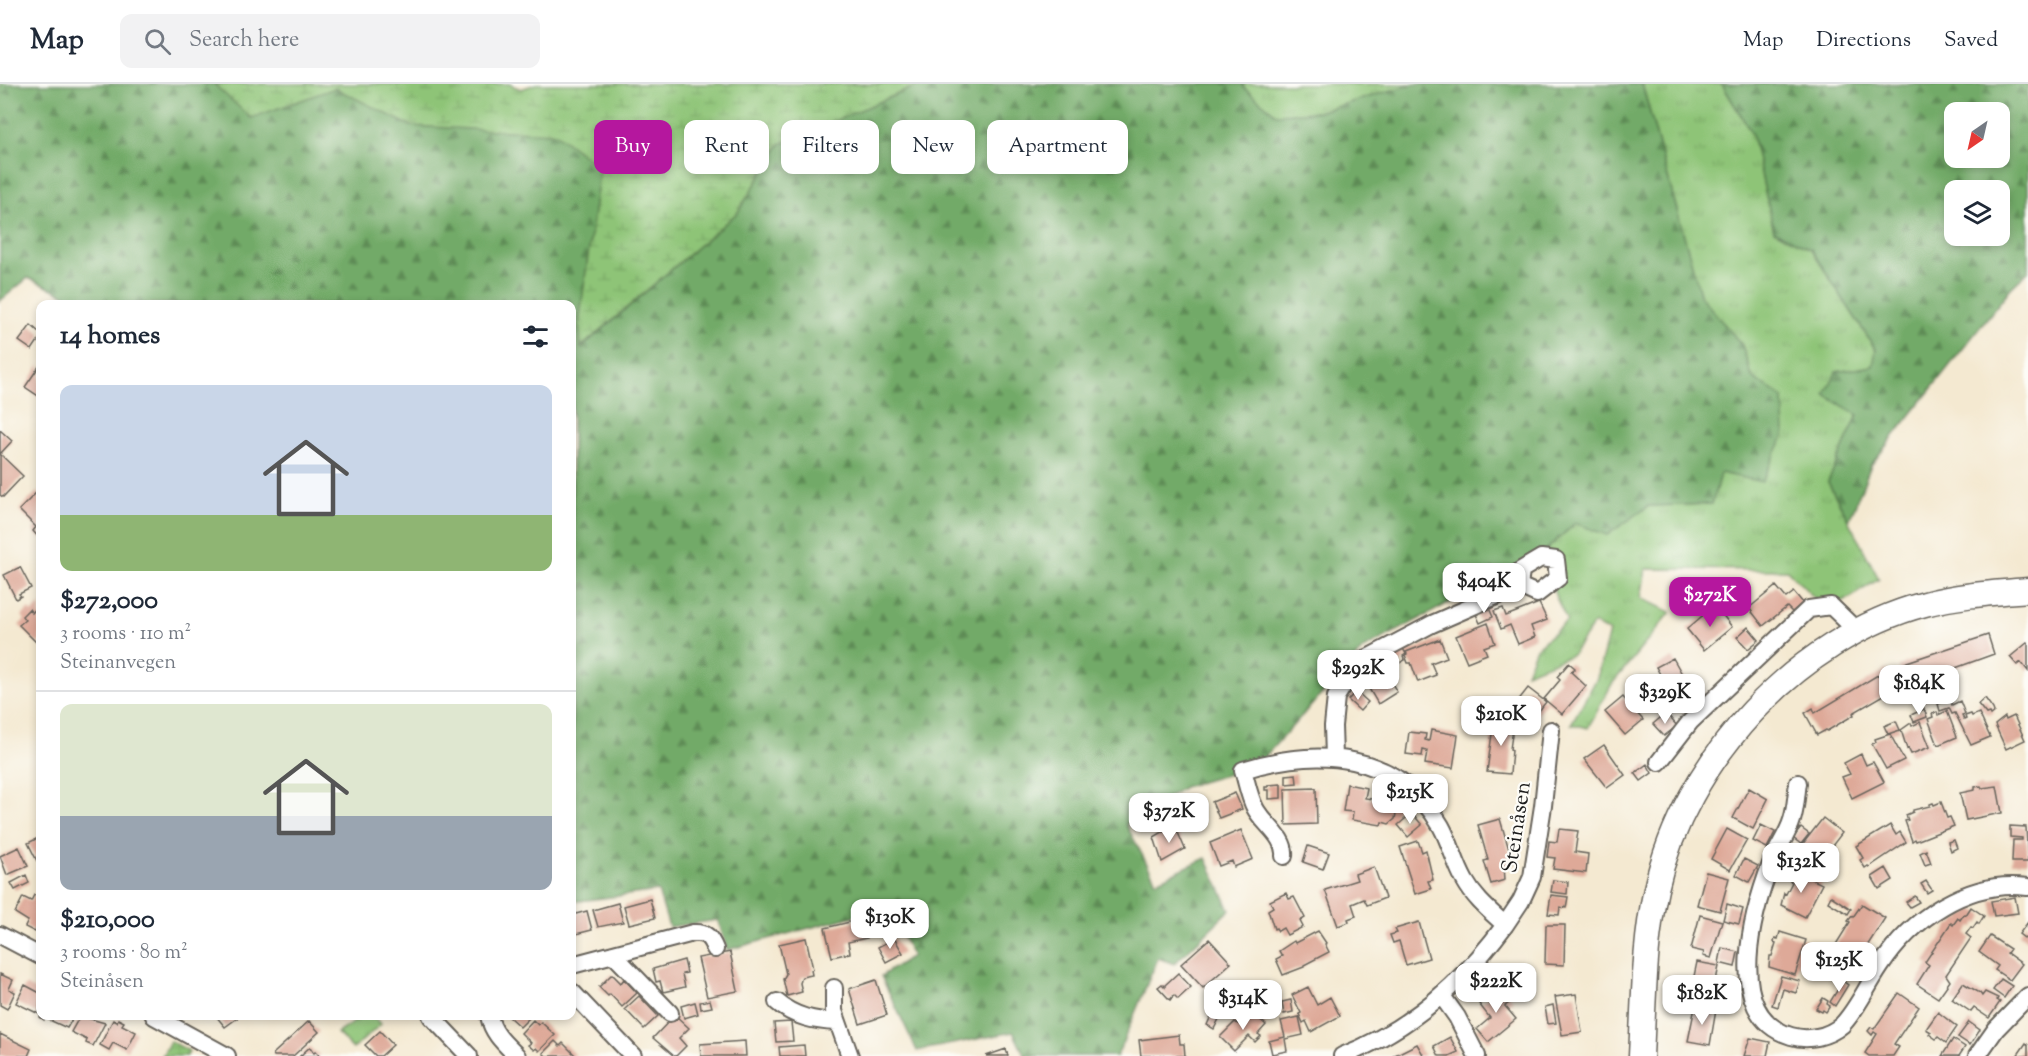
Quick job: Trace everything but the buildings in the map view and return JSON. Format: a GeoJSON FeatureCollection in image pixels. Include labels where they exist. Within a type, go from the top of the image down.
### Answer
{"type":"FeatureCollection","features":[{"type":"Feature","properties":{"kind":"main road"},"geometry":{"type":"LineString","coordinates":[[1641,1056],[1647,945],[1651,912],[1663,864],[1688,803],[1715,758],[1746,717],[1805,665],[1832,646],[1882,620],[1923,605],[1970,595],[2028,590]]}},
{"type":"Feature","properties":{"kind":"street"},"geometry":{"type":"LineString","coordinates":[[1334,757],[1333,726],[1336,696],[1358,663],[1432,624],[1519,586]]}},
{"type":"Feature","properties":{"kind":"street"},"geometry":{"type":"LineString","coordinates":[[1659,762],[1690,722],[1809,609],[1831,606],[1858,632]]}},
{"type":"Feature","properties":{"kind":"street","name":"Steinåsen"},"geometry":{"type":"LineString","coordinates":[[1342,1056],[1396,1029],[1442,996],[1466,974],[1521,901],[1532,877],[1542,816],[1551,730]]}},
{"type":"Feature","properties":{"kind":"street","name":"Steinåsen"},"geometry":{"type":"LineString","coordinates":[[1284,856],[1281,842],[1256,809],[1243,770],[1294,758],[1334,757],[1363,763],[1380,769],[1408,786],[1419,798],[1441,825],[1472,893],[1504,925]]}},
{"type":"Feature","properties":{"kind":"street"},"geometry":{"type":"LineString","coordinates":[[1798,783],[1792,819],[1773,858],[1756,909],[1748,963],[1749,983],[1755,1007],[1761,1017],[1784,1034],[1796,1037],[1822,1036],[1834,1032],[1849,1017],[1895,946],[1910,930],[1941,906],[1973,892],[2028,887]]}},
{"type":"Feature","properties":{"kind":"street"},"geometry":{"type":"LineString","coordinates":[[576,964],[693,933],[706,934],[711,938],[715,949]]}},
{"type":"Feature","properties":{"kind":"street"},"geometry":{"type":"LineString","coordinates":[[0,935],[36,954]]}},
{"type":"Feature","properties":{"kind":"street"},"geometry":{"type":"LineString","coordinates":[[613,954],[670,1013]]}},
{"type":"Feature","properties":{"kind":"street"},"geometry":{"type":"LineString","coordinates":[[834,988],[837,1022],[850,1056]]}},
{"type":"Feature","properties":{"kind":"street"},"geometry":{"type":"LineString","coordinates":[[576,996],[633,1056]]}},
{"type":"Feature","properties":{"kind":"street"},"geometry":{"type":"LineString","coordinates":[[1442,996],[1457,1017],[1477,1056]]}},
{"type":"Feature","properties":{"kind":"street"},"geometry":{"type":"LineString","coordinates":[[1977,1056],[1996,1029],[2028,996]]}},
{"type":"Feature","properties":{"kind":"street"},"geometry":{"type":"LineString","coordinates":[[777,1002],[800,1016],[837,1022]]}},
{"type":"Feature","properties":{"kind":"street"},"geometry":{"type":"LineString","coordinates":[[161,1020],[226,1056]]}},
{"type":"Feature","properties":{"kind":"street"},"geometry":{"type":"LineString","coordinates":[[435,1020],[469,1056]]}},
{"type":"Feature","properties":{"kind":"street"},"geometry":{"type":"LineString","coordinates":[[490,1020],[499,1039],[517,1056]]}},
{"type":"Feature","properties":{"kind":"green space"},"geometry":{"type":"Polygon","coordinates":[[[0,84],[217,84],[251,118],[335,88],[411,126],[555,133],[594,162],[594,174],[599,174],[579,324],[582,347],[738,212],[761,174],[769,174],[769,162],[780,144],[781,174],[879,174],[879,120],[836,120],[921,84],[1243,84],[1244,88],[1276,114],[1318,112],[1413,84],[1642,84],[1701,297],[1742,345],[1752,377],[1783,398],[1785,433],[1762,482],[1720,473],[1712,504],[1649,506],[1607,535],[1575,523],[1544,552],[1363,649],[1256,766],[1184,787],[1126,824],[1156,881],[1206,858],[1230,910],[1174,964],[1158,958],[1117,1056],[1025,1056],[1013,1032],[917,1051],[881,976],[912,956],[888,907],[727,950],[718,920],[669,927],[658,891],[576,901],[576,300],[76,300],[28,278],[0,301],[0,84]]]}},
{"type":"Feature","properties":{"kind":"green space"},"geometry":{"type":"Polygon","coordinates":[[[217,84],[509,84],[521,89],[536,84],[921,84],[836,120],[781,120],[781,144],[769,162],[769,120],[684,120],[684,174],[761,174],[738,212],[581,347],[579,324],[599,174],[672,174],[672,120],[594,120],[594,162],[555,133],[411,126],[335,88],[251,118],[216,86],[217,84]]]}},
{"type":"Feature","properties":{"kind":"green space"},"geometry":{"type":"Polygon","coordinates":[[[1243,84],[1413,84],[1318,112],[1276,114],[1243,88],[1243,84]]]}},
{"type":"Feature","properties":{"kind":"green space"},"geometry":{"type":"Polygon","coordinates":[[[1642,84],[1722,84],[1752,134],[1774,231],[1811,249],[1876,350],[1874,366],[1836,372],[1858,415],[1828,482],[1879,579],[1828,612],[1787,570],[1646,569],[1641,598],[1671,612],[1612,684],[1588,728],[1571,724],[1597,678],[1609,632],[1594,624],[1572,655],[1526,673],[1536,648],[1567,621],[1555,595],[1544,552],[1576,523],[1607,535],[1649,506],[1712,504],[1720,473],[1783,398],[1752,377],[1742,345],[1701,297],[1642,84]]]}},
{"type":"Feature","properties":{"kind":"green space"},"geometry":{"type":"Polygon","coordinates":[[[1722,84],[2028,84],[2028,272],[2011,288],[1871,465],[1849,521],[1828,482],[1858,415],[1825,395],[1836,372],[1873,366],[1876,350],[1811,249],[1774,231],[1752,134],[1722,84]]]}},
{"type":"Feature","properties":{"kind":"green space"},"geometry":{"type":"Polygon","coordinates":[[[357,1020],[376,1020],[381,1024],[353,1049],[337,1033],[357,1020]]]}},
{"type":"Feature","properties":{"kind":"green space"},"geometry":{"type":"Polygon","coordinates":[[[170,1041],[189,1051],[187,1056],[162,1056],[170,1041]]]}}]}
